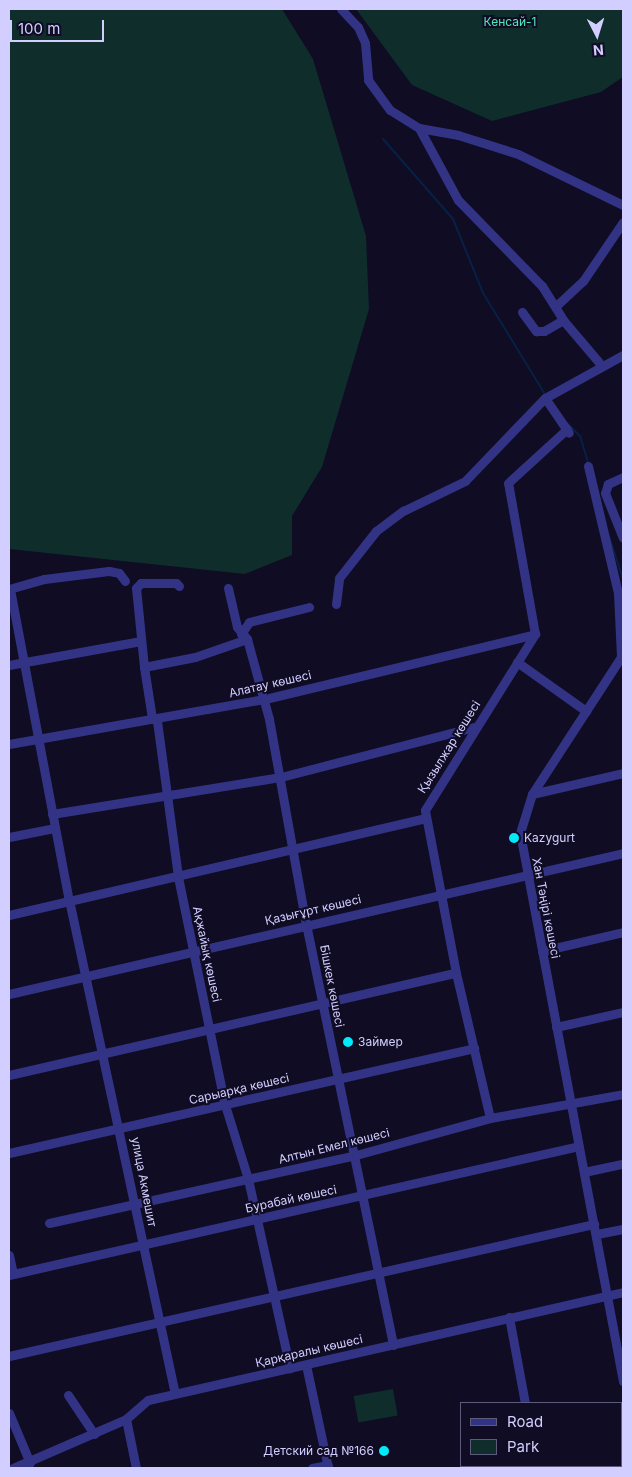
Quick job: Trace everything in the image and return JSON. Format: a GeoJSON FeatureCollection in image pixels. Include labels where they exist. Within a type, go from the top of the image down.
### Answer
{"type":"FeatureCollection","features":[{"type":"Feature","properties":{"kind":"street"},"geometry":{"type":"LineString","coordinates":[[341,9],[358,27],[365,43],[368,80],[376,94],[390,110],[419,128],[458,135],[518,154],[623,206]]}},
{"type":"Feature","properties":{"kind":"street"},"geometry":{"type":"LineString","coordinates":[[419,128],[458,200],[542,286],[563,320],[602,366]]}},
{"type":"Feature","properties":{"kind":"street"},"geometry":{"type":"LineString","coordinates":[[556,306],[583,281],[623,222]]}},
{"type":"Feature","properties":{"kind":"street"},"geometry":{"type":"LineString","coordinates":[[522,312],[536,331],[544,331],[563,320]]}},
{"type":"Feature","properties":{"kind":"street"},"geometry":{"type":"LineString","coordinates":[[336,604],[339,578],[376,531],[403,511],[465,481],[546,398],[623,355]]}},
{"type":"Feature","properties":{"kind":"street"},"geometry":{"type":"LineString","coordinates":[[535,634],[508,487],[510,479],[568,431],[546,398]]}},
{"type":"Feature","properties":{"kind":"street","name":"Хан Тәңірі көшесі"},"geometry":{"type":"LineString","coordinates":[[588,466],[620,592],[621,658],[532,794],[520,826],[527,876],[597,1234],[623,1381]]}},
{"type":"Feature","properties":{"kind":"street"},"geometry":{"type":"LineString","coordinates":[[623,477],[608,484],[605,493],[623,538]]}},
{"type":"Feature","properties":{"kind":"street"},"geometry":{"type":"LineString","coordinates":[[9,589],[44,579],[110,571],[119,573],[125,581]]}},
{"type":"Feature","properties":{"kind":"street","name":"Ақжайық көшесі"},"geometry":{"type":"LineString","coordinates":[[179,586],[176,583],[138,585],[144,667],[152,718],[157,721],[178,876],[193,952],[225,1105],[248,1179],[290,1368]]}},
{"type":"Feature","properties":{"kind":"street","name":"Бішкек көшесі"},"geometry":{"type":"LineString","coordinates":[[228,588],[269,719],[295,849],[306,924],[338,1079],[356,1155],[362,1197],[393,1345]]}},
{"type":"Feature","properties":{"kind":"street","name":"улица Акмешит"},"geometry":{"type":"LineString","coordinates":[[9,589],[69,900],[121,1128],[175,1394]]}},
{"type":"Feature","properties":{"kind":"street"},"geometry":{"type":"LineString","coordinates":[[144,667],[196,657],[244,636],[249,622],[309,607]]}},
{"type":"Feature","properties":{"kind":"street","name":"Қызылжар көшесі"},"geometry":{"type":"LineString","coordinates":[[490,1118],[439,896],[425,810],[475,727],[535,634]]}},
{"type":"Feature","properties":{"kind":"street","name":"Алатау көшесі"},"geometry":{"type":"LineString","coordinates":[[9,744],[157,721],[264,699],[535,634]]}},
{"type":"Feature","properties":{"kind":"street"},"geometry":{"type":"LineString","coordinates":[[9,665],[141,641]]}},
{"type":"Feature","properties":{"kind":"street"},"geometry":{"type":"LineString","coordinates":[[517,662],[586,711]]}},
{"type":"Feature","properties":{"kind":"street"},"geometry":{"type":"LineString","coordinates":[[52,814],[281,777],[475,727]]}},
{"type":"Feature","properties":{"kind":"street"},"geometry":{"type":"LineString","coordinates":[[532,794],[623,772]]}},
{"type":"Feature","properties":{"kind":"street"},"geometry":{"type":"LineString","coordinates":[[9,915],[426,818]]}},
{"type":"Feature","properties":{"kind":"street"},"geometry":{"type":"LineString","coordinates":[[9,837],[55,828]]}},
{"type":"Feature","properties":{"kind":"street","name":"Қазығұрт көшесі"},"geometry":{"type":"LineString","coordinates":[[9,994],[306,924],[439,896],[623,853]]}},
{"type":"Feature","properties":{"kind":"street"},"geometry":{"type":"LineString","coordinates":[[542,951],[623,932]]}},
{"type":"Feature","properties":{"kind":"street"},"geometry":{"type":"LineString","coordinates":[[9,1075],[209,1027],[456,973]]}},
{"type":"Feature","properties":{"kind":"street"},"geometry":{"type":"LineString","coordinates":[[556,1027],[623,1012]]}},
{"type":"Feature","properties":{"kind":"street","name":"Сарыарқа көшесі"},"geometry":{"type":"LineString","coordinates":[[9,1153],[474,1048]]}},
{"type":"Feature","properties":{"kind":"street","name":"Алтын Емел көшесі"},"geometry":{"type":"LineString","coordinates":[[49,1223],[356,1155],[490,1118],[560,1104],[571,1106],[623,1094]]}},
{"type":"Feature","properties":{"kind":"street","name":"Бурабай көшесі"},"geometry":{"type":"LineString","coordinates":[[11,1275],[143,1243],[362,1197],[579,1146]]}},
{"type":"Feature","properties":{"kind":"street"},"geometry":{"type":"LineString","coordinates":[[584,1172],[623,1164]]}},
{"type":"Feature","properties":{"kind":"street"},"geometry":{"type":"LineString","coordinates":[[9,1356],[161,1320],[274,1297],[594,1224]]}},
{"type":"Feature","properties":{"kind":"street"},"geometry":{"type":"LineString","coordinates":[[597,1234],[623,1229]]}},
{"type":"Feature","properties":{"kind":"street"},"geometry":{"type":"LineString","coordinates":[[9,1255],[11,1275]]}},
{"type":"Feature","properties":{"kind":"street","name":"Қарқаралы көшесі"},"geometry":{"type":"LineString","coordinates":[[13,1468],[126,1420],[148,1400],[623,1292]]}},
{"type":"Feature","properties":{"kind":"street"},"geometry":{"type":"LineString","coordinates":[[509,1317],[525,1402]]}},
{"type":"Feature","properties":{"kind":"street"},"geometry":{"type":"LineString","coordinates":[[306,1365],[328,1467],[312,1468]]}},
{"type":"Feature","properties":{"kind":"street"},"geometry":{"type":"LineString","coordinates":[[68,1395],[94,1434]]}},
{"type":"Feature","properties":{"kind":"street"},"geometry":{"type":"LineString","coordinates":[[9,1414],[30,1462]]}},
{"type":"Feature","properties":{"kind":"street"},"geometry":{"type":"LineString","coordinates":[[126,1420],[136,1468]]}},
{"type":"Feature","properties":{"kind":"green space"},"geometry":{"type":"Polygon","coordinates":[[[9,9],[282,9],[313,59],[366,236],[369,309],[322,467],[292,516],[292,555],[245,574],[9,549],[9,9]]]}},
{"type":"Feature","properties":{"kind":"green space","name":"Кенсай-1"},"geometry":{"type":"Polygon","coordinates":[[[356,9],[623,9],[623,77],[601,92],[492,121],[412,85],[356,9]]]}},
{"type":"Feature","properties":{"kind":"green space"},"geometry":{"type":"Polygon","coordinates":[[[393,1389],[398,1416],[358,1423],[354,1396],[393,1389]]]}},
{"type":"Feature","properties":{"kind":"waterway"},"geometry":{"type":"LineString","coordinates":[[383,139],[453,219],[483,293],[545,394]]}},
{"type":"Feature","properties":{"kind":"waterway"},"geometry":{"type":"LineString","coordinates":[[567,423],[580,436],[588,462]]}},
{"type":"Feature","properties":{"kind":"waterway"},"geometry":{"type":"LineString","coordinates":[[609,536],[623,579]]}},
{"type":"Feature","properties":{"kind":"place","name":"Kazygurt"},"geometry":{"type":"Point","coordinates":[514,838]}},
{"type":"Feature","properties":{"kind":"place","name":"Займер"},"geometry":{"type":"Point","coordinates":[348,1042]}},
{"type":"Feature","properties":{"kind":"place","name":"Детский сад №166"},"geometry":{"type":"Point","coordinates":[384,1451]}}]}
